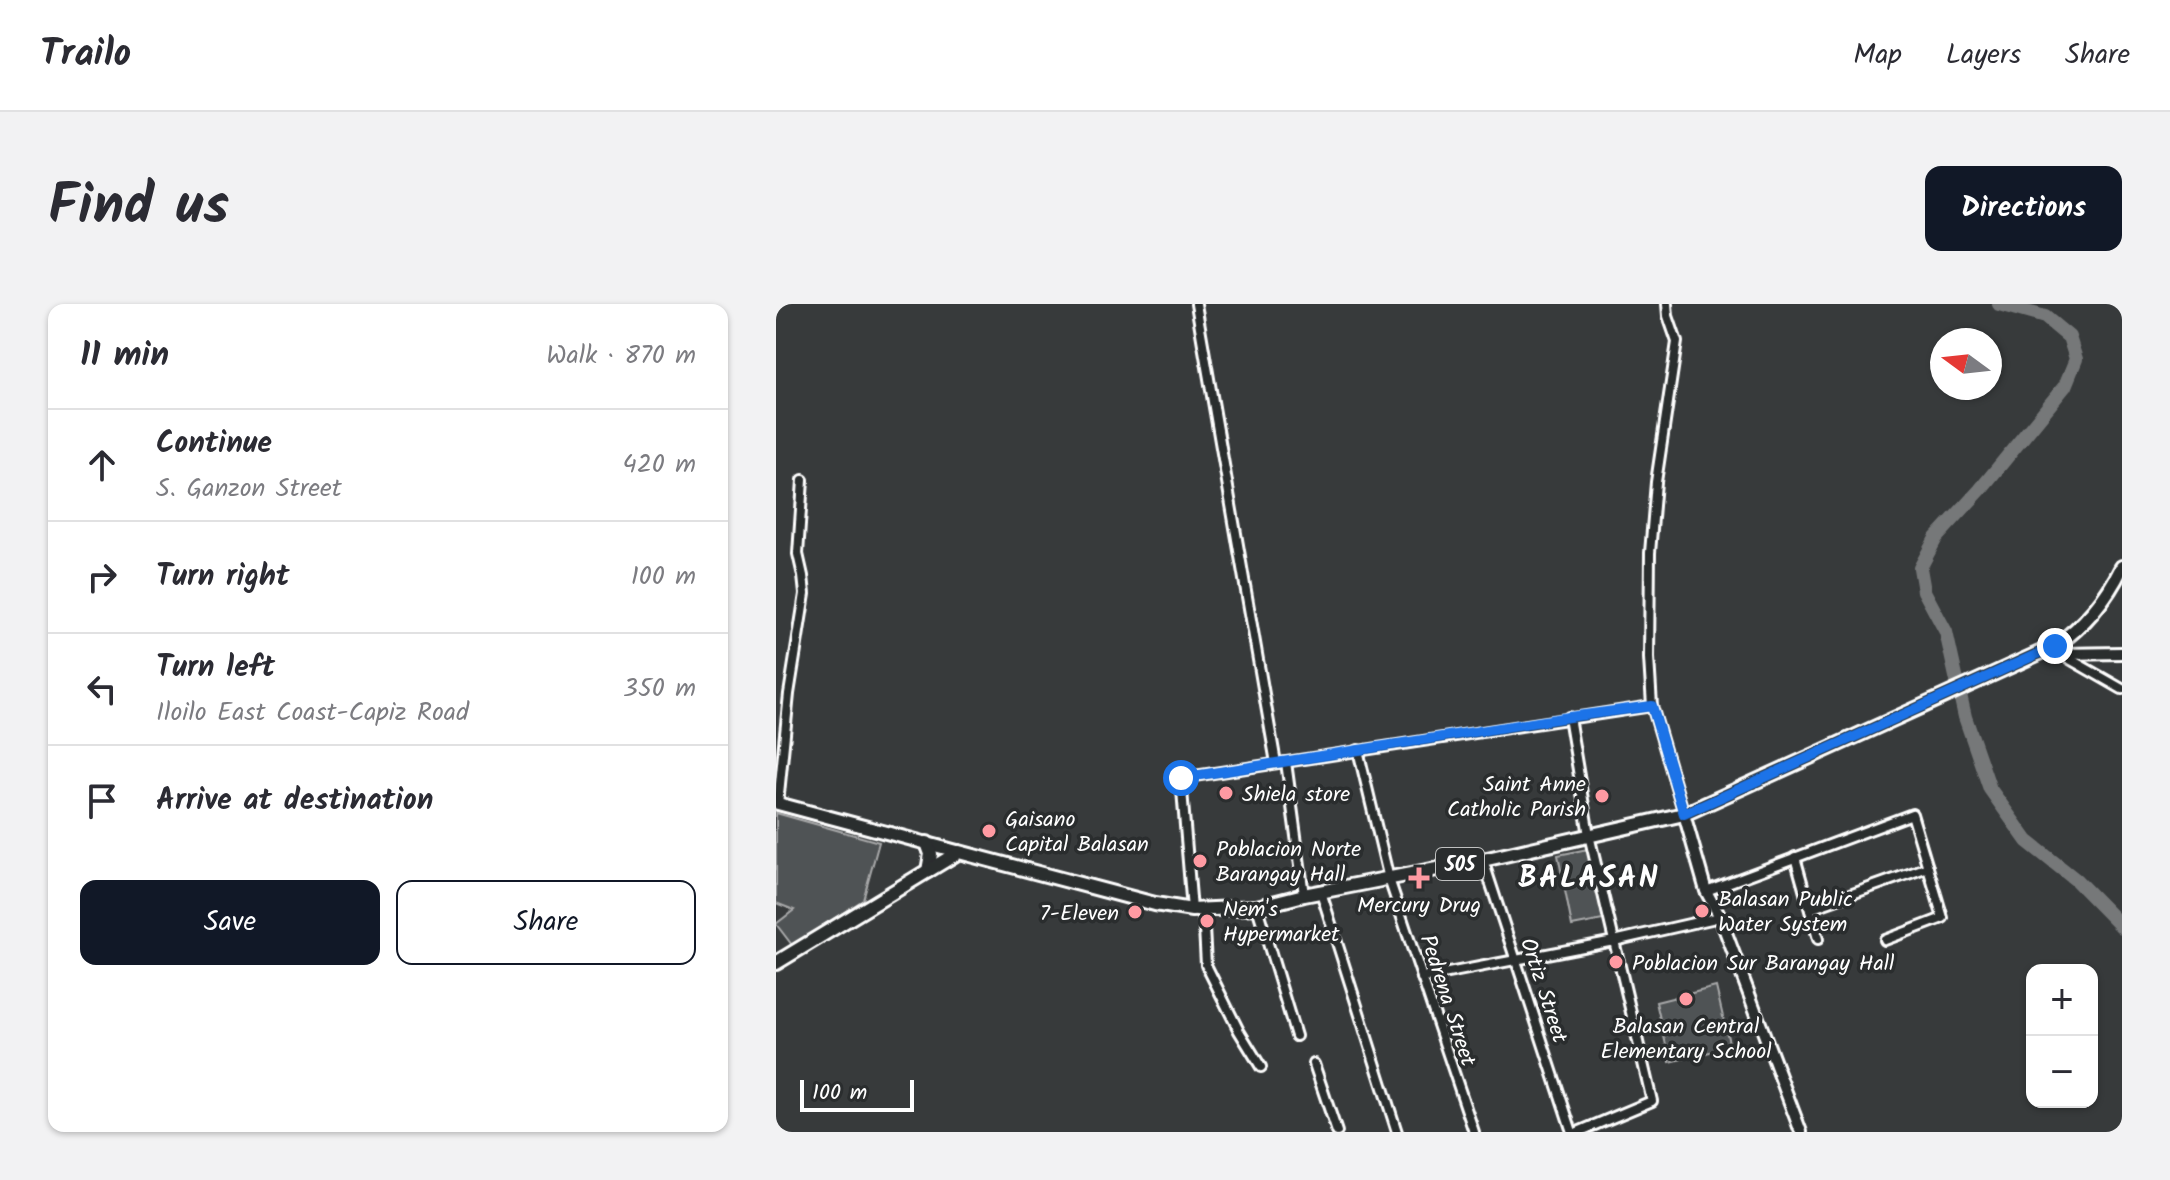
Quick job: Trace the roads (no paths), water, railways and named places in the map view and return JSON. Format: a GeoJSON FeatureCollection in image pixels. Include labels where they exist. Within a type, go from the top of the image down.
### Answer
{"type":"FeatureCollection","features":[{"type":"Feature","properties":{"kind":"main road","name":"505"},"geometry":{"type":"LineString","coordinates":[[959,852],[1155,904],[1198,910],[1257,907],[1684,814],[1942,696],[2058,650],[2094,613],[2122,567]]}},
{"type":"Feature","properties":{"kind":"main road"},"geometry":{"type":"LineString","coordinates":[[777,804],[959,852]]}},
{"type":"Feature","properties":{"kind":"main road"},"geometry":{"type":"LineString","coordinates":[[927,843],[931,854],[928,871]]}},
{"type":"Feature","properties":{"kind":"main road"},"geometry":{"type":"LineString","coordinates":[[776,963],[959,852]]}},
{"type":"Feature","properties":{"kind":"street"},"geometry":{"type":"LineString","coordinates":[[1196,304],[1232,517],[1304,895]]}},
{"type":"Feature","properties":{"kind":"street"},"geometry":{"type":"LineString","coordinates":[[1667,304],[1677,342],[1656,482],[1650,553],[1652,706],[1706,891],[1720,917],[1801,1132]]}},
{"type":"Feature","properties":{"kind":"street"},"geometry":{"type":"LineString","coordinates":[[777,804],[789,694],[805,594],[798,554],[803,480]]}},
{"type":"Feature","properties":{"kind":"street"},"geometry":{"type":"LineString","coordinates":[[2058,650],[2105,655],[2122,653]]}},
{"type":"Feature","properties":{"kind":"street"},"geometry":{"type":"LineString","coordinates":[[2058,650],[2122,689]]}},
{"type":"Feature","properties":{"kind":"street"},"geometry":{"type":"LineString","coordinates":[[1261,1067],[1206,965],[1181,778],[1652,706]]}},
{"type":"Feature","properties":{"kind":"street"},"geometry":{"type":"LineString","coordinates":[[1569,717],[1589,835],[1652,1101],[1575,1132]]}},
{"type":"Feature","properties":{"kind":"street","name":"Pedrena Street"},"geometry":{"type":"LineString","coordinates":[[1358,750],[1389,879],[1474,1132]]}},
{"type":"Feature","properties":{"kind":"street"},"geometry":{"type":"LineString","coordinates":[[1706,891],[1912,814],[1943,918],[1885,940]]}},
{"type":"Feature","properties":{"kind":"street"},"geometry":{"type":"LineString","coordinates":[[1795,857],[1818,939]]}},
{"type":"Feature","properties":{"kind":"street","name":"Ortiz Street"},"geometry":{"type":"LineString","coordinates":[[1483,860],[1575,1132]]}},
{"type":"Feature","properties":{"kind":"street"},"geometry":{"type":"LineString","coordinates":[[1810,909],[1928,867]]}},
{"type":"Feature","properties":{"kind":"street"},"geometry":{"type":"LineString","coordinates":[[1321,892],[1397,1132]]}},
{"type":"Feature","properties":{"kind":"street"},"geometry":{"type":"LineString","coordinates":[[1257,907],[1296,1036]]}},
{"type":"Feature","properties":{"kind":"street"},"geometry":{"type":"LineString","coordinates":[[1422,978],[1720,917]]}},
{"type":"Feature","properties":{"kind":"street"},"geometry":{"type":"LineString","coordinates":[[1314,1064],[1337,1132]]}},
{"type":"Feature","properties":{"kind":"waterway"},"geometry":{"type":"LineString","coordinates":[[1999,304],[2045,317],[2069,337],[2076,359],[2065,386],[1980,490],[1936,538],[1920,568],[1924,591],[1946,632],[1965,717],[1990,789],[2027,841],[2076,880],[2122,927]]}},
{"type":"Feature","properties":{"kind":"place","name":"Shiela store"},"geometry":{"type":"Point","coordinates":[1226,793]}},
{"type":"Feature","properties":{"kind":"place","name":"Saint Anne Catholic Parish"},"geometry":{"type":"Point","coordinates":[1602,796]}},
{"type":"Feature","properties":{"kind":"place","name":"Gaisano Capital Balasan"},"geometry":{"type":"Point","coordinates":[989,831]}},
{"type":"Feature","properties":{"kind":"place","name":"Poblacion Norte Barangay Hall"},"geometry":{"type":"Point","coordinates":[1200,861]}},
{"type":"Feature","properties":{"kind":"place","name":"Mercury Drug"},"geometry":{"type":"Point","coordinates":[1419,878]}},
{"type":"Feature","properties":{"kind":"place","name":"Balasan Public Water System"},"geometry":{"type":"Point","coordinates":[1702,911]}},
{"type":"Feature","properties":{"kind":"place","name":"7-Eleven"},"geometry":{"type":"Point","coordinates":[1135,912]}},
{"type":"Feature","properties":{"kind":"place","name":"Nem's Hypermarket"},"geometry":{"type":"Point","coordinates":[1207,921]}},
{"type":"Feature","properties":{"kind":"place","name":"Poblacion Sur Barangay Hall"},"geometry":{"type":"Point","coordinates":[1616,962]}},
{"type":"Feature","properties":{"kind":"place","name":"Balasan Central Elementary School"},"geometry":{"type":"Point","coordinates":[1686,999]}},
{"type":"Feature","properties":{"kind":"district","name":"BALASAN"},"geometry":{"type":"Point","coordinates":[1589,877]}}]}
